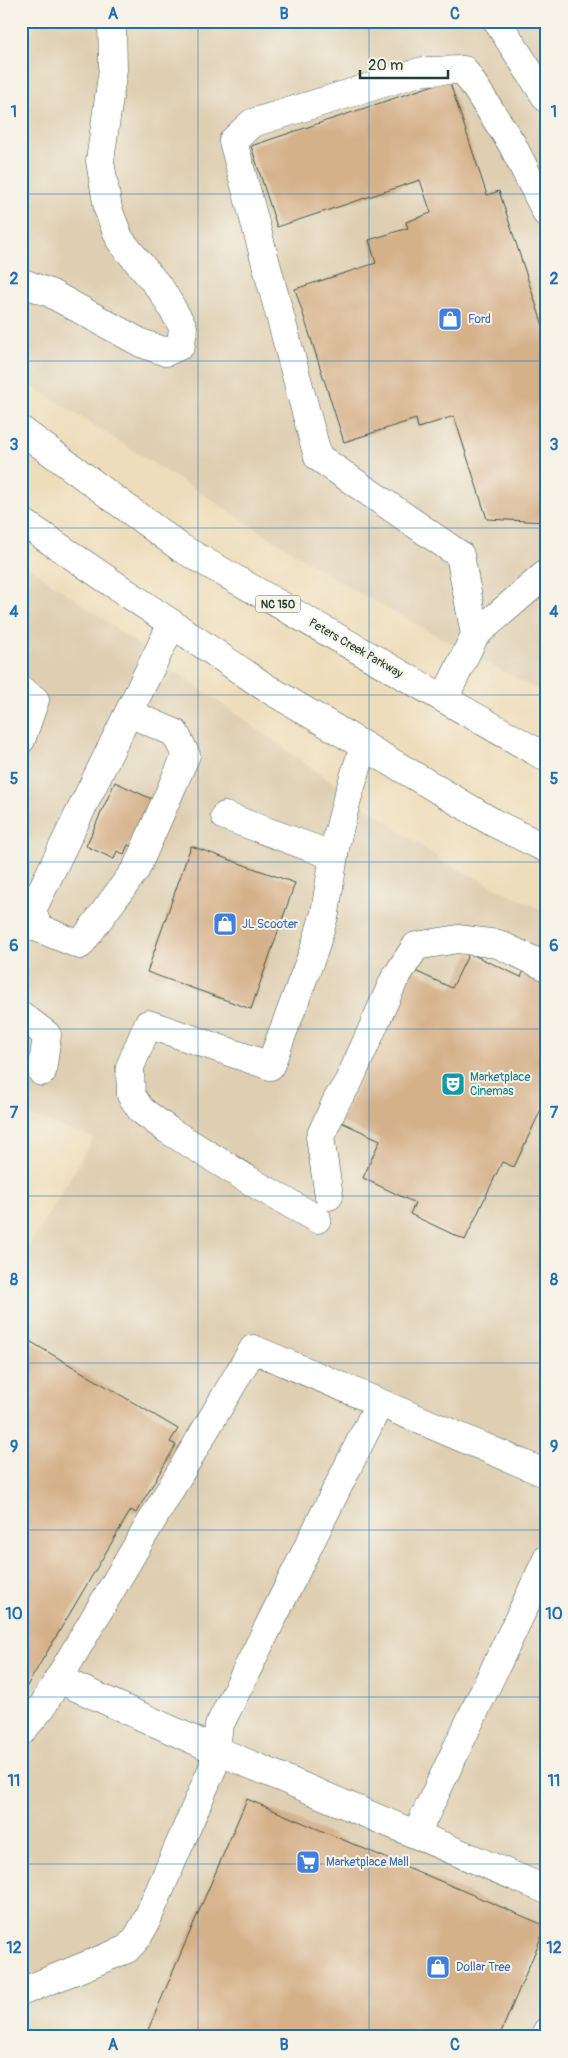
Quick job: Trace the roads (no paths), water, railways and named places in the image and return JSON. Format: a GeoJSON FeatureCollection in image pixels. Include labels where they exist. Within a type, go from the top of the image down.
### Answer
{"type":"FeatureCollection","features":[{"type":"Feature","properties":{"kind":"main road"},"geometry":{"type":"LineString","coordinates":[[21,282],[50,293],[141,343],[166,352],[181,345],[183,327],[162,291],[120,240],[108,209],[100,161],[113,69],[112,21]]}},
{"type":"Feature","properties":{"kind":"main road"},"geometry":{"type":"LineString","coordinates":[[497,21],[547,98]]}},
{"type":"Feature","properties":{"kind":"main road"},"geometry":{"type":"LineString","coordinates":[[475,635],[460,555],[318,457],[233,141],[252,123],[423,71],[464,70],[512,144],[547,214]]}},
{"type":"Feature","properties":{"kind":"main road","name":"Peters Creek Parkway"},"geometry":{"type":"LineString","coordinates":[[21,430],[180,548],[547,758]]}},
{"type":"Feature","properties":{"kind":"main road"},"geometry":{"type":"LineString","coordinates":[[21,521],[265,687],[494,823],[547,849]]}},
{"type":"Feature","properties":{"kind":"main road"},"geometry":{"type":"LineString","coordinates":[[444,699],[475,635],[547,573]]}},
{"type":"Feature","properties":{"kind":"main road"},"geometry":{"type":"LineString","coordinates":[[129,712],[175,733],[186,754],[136,870],[80,945],[38,928],[32,910],[172,624]]}},
{"type":"Feature","properties":{"kind":"main road"},"geometry":{"type":"LineString","coordinates":[[21,690],[35,700],[21,740]]}},
{"type":"Feature","properties":{"kind":"main road"},"geometry":{"type":"LineString","coordinates":[[364,746],[347,799],[334,856],[325,913],[314,950],[270,1066],[148,1024],[130,1067],[131,1096],[142,1110],[168,1130],[257,1185],[323,1207],[320,1138],[394,980],[416,946],[458,938],[498,944],[547,967]]}},
{"type":"Feature","properties":{"kind":"main road"},"geometry":{"type":"LineString","coordinates":[[225,816],[334,856]]}},
{"type":"Feature","properties":{"kind":"main road"},"geometry":{"type":"LineString","coordinates":[[21,1015],[47,1035],[42,1072]]}},
{"type":"Feature","properties":{"kind":"main road"},"geometry":{"type":"LineString","coordinates":[[21,1732],[42,1707],[253,1349],[547,1474]]}},
{"type":"Feature","properties":{"kind":"main road"},"geometry":{"type":"LineString","coordinates":[[21,1992],[127,1949],[137,1938],[145,1924],[213,1767],[219,1726],[379,1404]]}},
{"type":"Feature","properties":{"kind":"main road"},"geometry":{"type":"LineString","coordinates":[[416,1834],[547,1559]]}},
{"type":"Feature","properties":{"kind":"main road"},"geometry":{"type":"LineString","coordinates":[[58,1679],[216,1750],[547,1890]]}},
{"type":"Feature","properties":{"kind":"main road"},"geometry":{"type":"LineString","coordinates":[[544,2037],[547,2031]]}},
{"type":"Feature","properties":{"kind":"place","name":"Ford"},"geometry":{"type":"Point","coordinates":[450,319]}},
{"type":"Feature","properties":{"kind":"place","name":"JL Scooter"},"geometry":{"type":"Point","coordinates":[225,924]}},
{"type":"Feature","properties":{"kind":"place","name":"Marketplace Cinemas"},"geometry":{"type":"Point","coordinates":[453,1084]}},
{"type":"Feature","properties":{"kind":"place","name":"Marketplace Mall"},"geometry":{"type":"Point","coordinates":[308,1862]}},
{"type":"Feature","properties":{"kind":"place","name":"Dollar Tree"},"geometry":{"type":"Point","coordinates":[438,1967]}}]}
